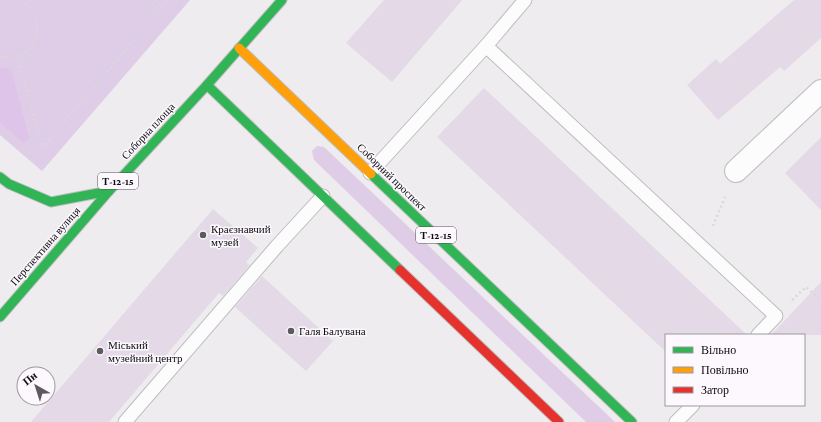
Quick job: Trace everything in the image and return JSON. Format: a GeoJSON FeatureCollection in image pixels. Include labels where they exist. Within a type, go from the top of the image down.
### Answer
{"type":"FeatureCollection","features":[{"type":"Feature","properties":{"kind":"main road","name":"Соборна площа"},"geometry":{"type":"LineString","coordinates":[[109,191],[207,85],[282,0]]}},
{"type":"Feature","properties":{"kind":"main road","name":"Соборний проспект"},"geometry":{"type":"LineString","coordinates":[[239,48],[632,422]]}},
{"type":"Feature","properties":{"kind":"main road"},"geometry":{"type":"LineString","coordinates":[[207,85],[559,422]]}},
{"type":"Feature","properties":{"kind":"main road","name":"Т-12-15"},"geometry":{"type":"LineString","coordinates":[[0,177],[9,184],[51,202],[109,191]]}},
{"type":"Feature","properties":{"kind":"main road","name":"Перспективна вулиця"},"geometry":{"type":"LineString","coordinates":[[0,317],[109,191]]}},
{"type":"Feature","properties":{"kind":"street"},"geometry":{"type":"LineString","coordinates":[[736,170],[821,91]]}},
{"type":"Feature","properties":{"kind":"lane"},"geometry":{"type":"LineString","coordinates":[[370,173],[486,46],[525,0]]}},
{"type":"Feature","properties":{"kind":"lane"},"geometry":{"type":"LineString","coordinates":[[486,46],[776,316],[759,334]]}},
{"type":"Feature","properties":{"kind":"lane"},"geometry":{"type":"LineString","coordinates":[[125,422],[277,246],[323,196]]}},
{"type":"Feature","properties":{"kind":"lane"},"geometry":{"type":"LineString","coordinates":[[676,422],[692,406]]}},
{"type":"Feature","properties":{"kind":"path"},"geometry":{"type":"LineString","coordinates":[[0,56],[18,56],[27,50],[34,42],[38,33],[38,22],[34,12],[27,4],[19,0]]}},
{"type":"Feature","properties":{"kind":"path"},"geometry":{"type":"LineString","coordinates":[[148,0],[159,10]]}},
{"type":"Feature","properties":{"kind":"path"},"geometry":{"type":"LineString","coordinates":[[18,56],[42,148],[168,0]]}},
{"type":"Feature","properties":{"kind":"path"},"geometry":{"type":"LineString","coordinates":[[704,249],[736,170]]}},
{"type":"Feature","properties":{"kind":"path"},"geometry":{"type":"LineString","coordinates":[[776,316],[806,287],[821,300]]}},
{"type":"Feature","properties":{"kind":"shaded area"},"geometry":{"type":"Polygon","coordinates":[[[0,0],[190,0],[42,171],[0,135],[0,0]]]}},
{"type":"Feature","properties":{"kind":"shaded area"},"geometry":{"type":"Polygon","coordinates":[[[0,68],[11,69],[29,138],[24,143],[0,122],[0,68]]]}},
{"type":"Feature","properties":{"kind":"shaded area"},"geometry":{"type":"Polygon","coordinates":[[[317,146],[324,147],[615,422],[586,422],[314,160],[312,151],[317,146]]]}},
{"type":"Feature","properties":{"kind":"building"},"geometry":{"type":"Polygon","coordinates":[[[384,0],[462,0],[392,82],[346,43],[384,0]]]}},
{"type":"Feature","properties":{"kind":"building"},"geometry":{"type":"Polygon","coordinates":[[[794,0],[821,0],[821,38],[784,71],[780,67],[718,120],[687,85],[716,59],[720,64],[794,0]]]}},
{"type":"Feature","properties":{"kind":"building"},"geometry":{"type":"Polygon","coordinates":[[[484,88],[746,334],[665,334],[665,351],[437,137],[484,88]]]}},
{"type":"Feature","properties":{"kind":"building"},"geometry":{"type":"Polygon","coordinates":[[[821,137],[821,210],[785,173],[821,137]]]}},
{"type":"Feature","properties":{"kind":"building"},"geometry":{"type":"Polygon","coordinates":[[[213,209],[258,248],[246,262],[250,265],[223,296],[219,293],[109,422],[31,422],[45,406],[56,406],[56,393],[213,209]]]}},
{"type":"Feature","properties":{"kind":"building","name":"Галя Балувана"},"geometry":{"type":"Polygon","coordinates":[[[262,276],[333,341],[306,371],[235,307],[262,276]]]}},
{"type":"Feature","properties":{"kind":"building"},"geometry":{"type":"Polygon","coordinates":[[[821,282],[821,335],[772,334],[821,282]]]}},
{"type":"Feature","properties":{"kind":"traffic: fast"},"geometry":{"type":"LineString","coordinates":[[0,177],[9,184],[51,202],[109,191],[207,85],[282,0]]}},
{"type":"Feature","properties":{"kind":"traffic: fast"},"geometry":{"type":"LineString","coordinates":[[207,85],[400,270]]}},
{"type":"Feature","properties":{"kind":"traffic: fast"},"geometry":{"type":"LineString","coordinates":[[371,174],[632,422]]}},
{"type":"Feature","properties":{"kind":"traffic: fast"},"geometry":{"type":"LineString","coordinates":[[0,317],[109,191]]}},
{"type":"Feature","properties":{"kind":"traffic: slow"},"geometry":{"type":"LineString","coordinates":[[239,48],[371,174]]}},
{"type":"Feature","properties":{"kind":"traffic: jam"},"geometry":{"type":"LineString","coordinates":[[400,270],[559,422]]}},
{"type":"Feature","properties":{"kind":"place","name":"Краєзнавчий музей"},"geometry":{"type":"Point","coordinates":[203,235]}},
{"type":"Feature","properties":{"kind":"place","name":"Галя Балувана"},"geometry":{"type":"Point","coordinates":[291,331]}},
{"type":"Feature","properties":{"kind":"place","name":"Міський музейний центр"},"geometry":{"type":"Point","coordinates":[100,351]}}]}
